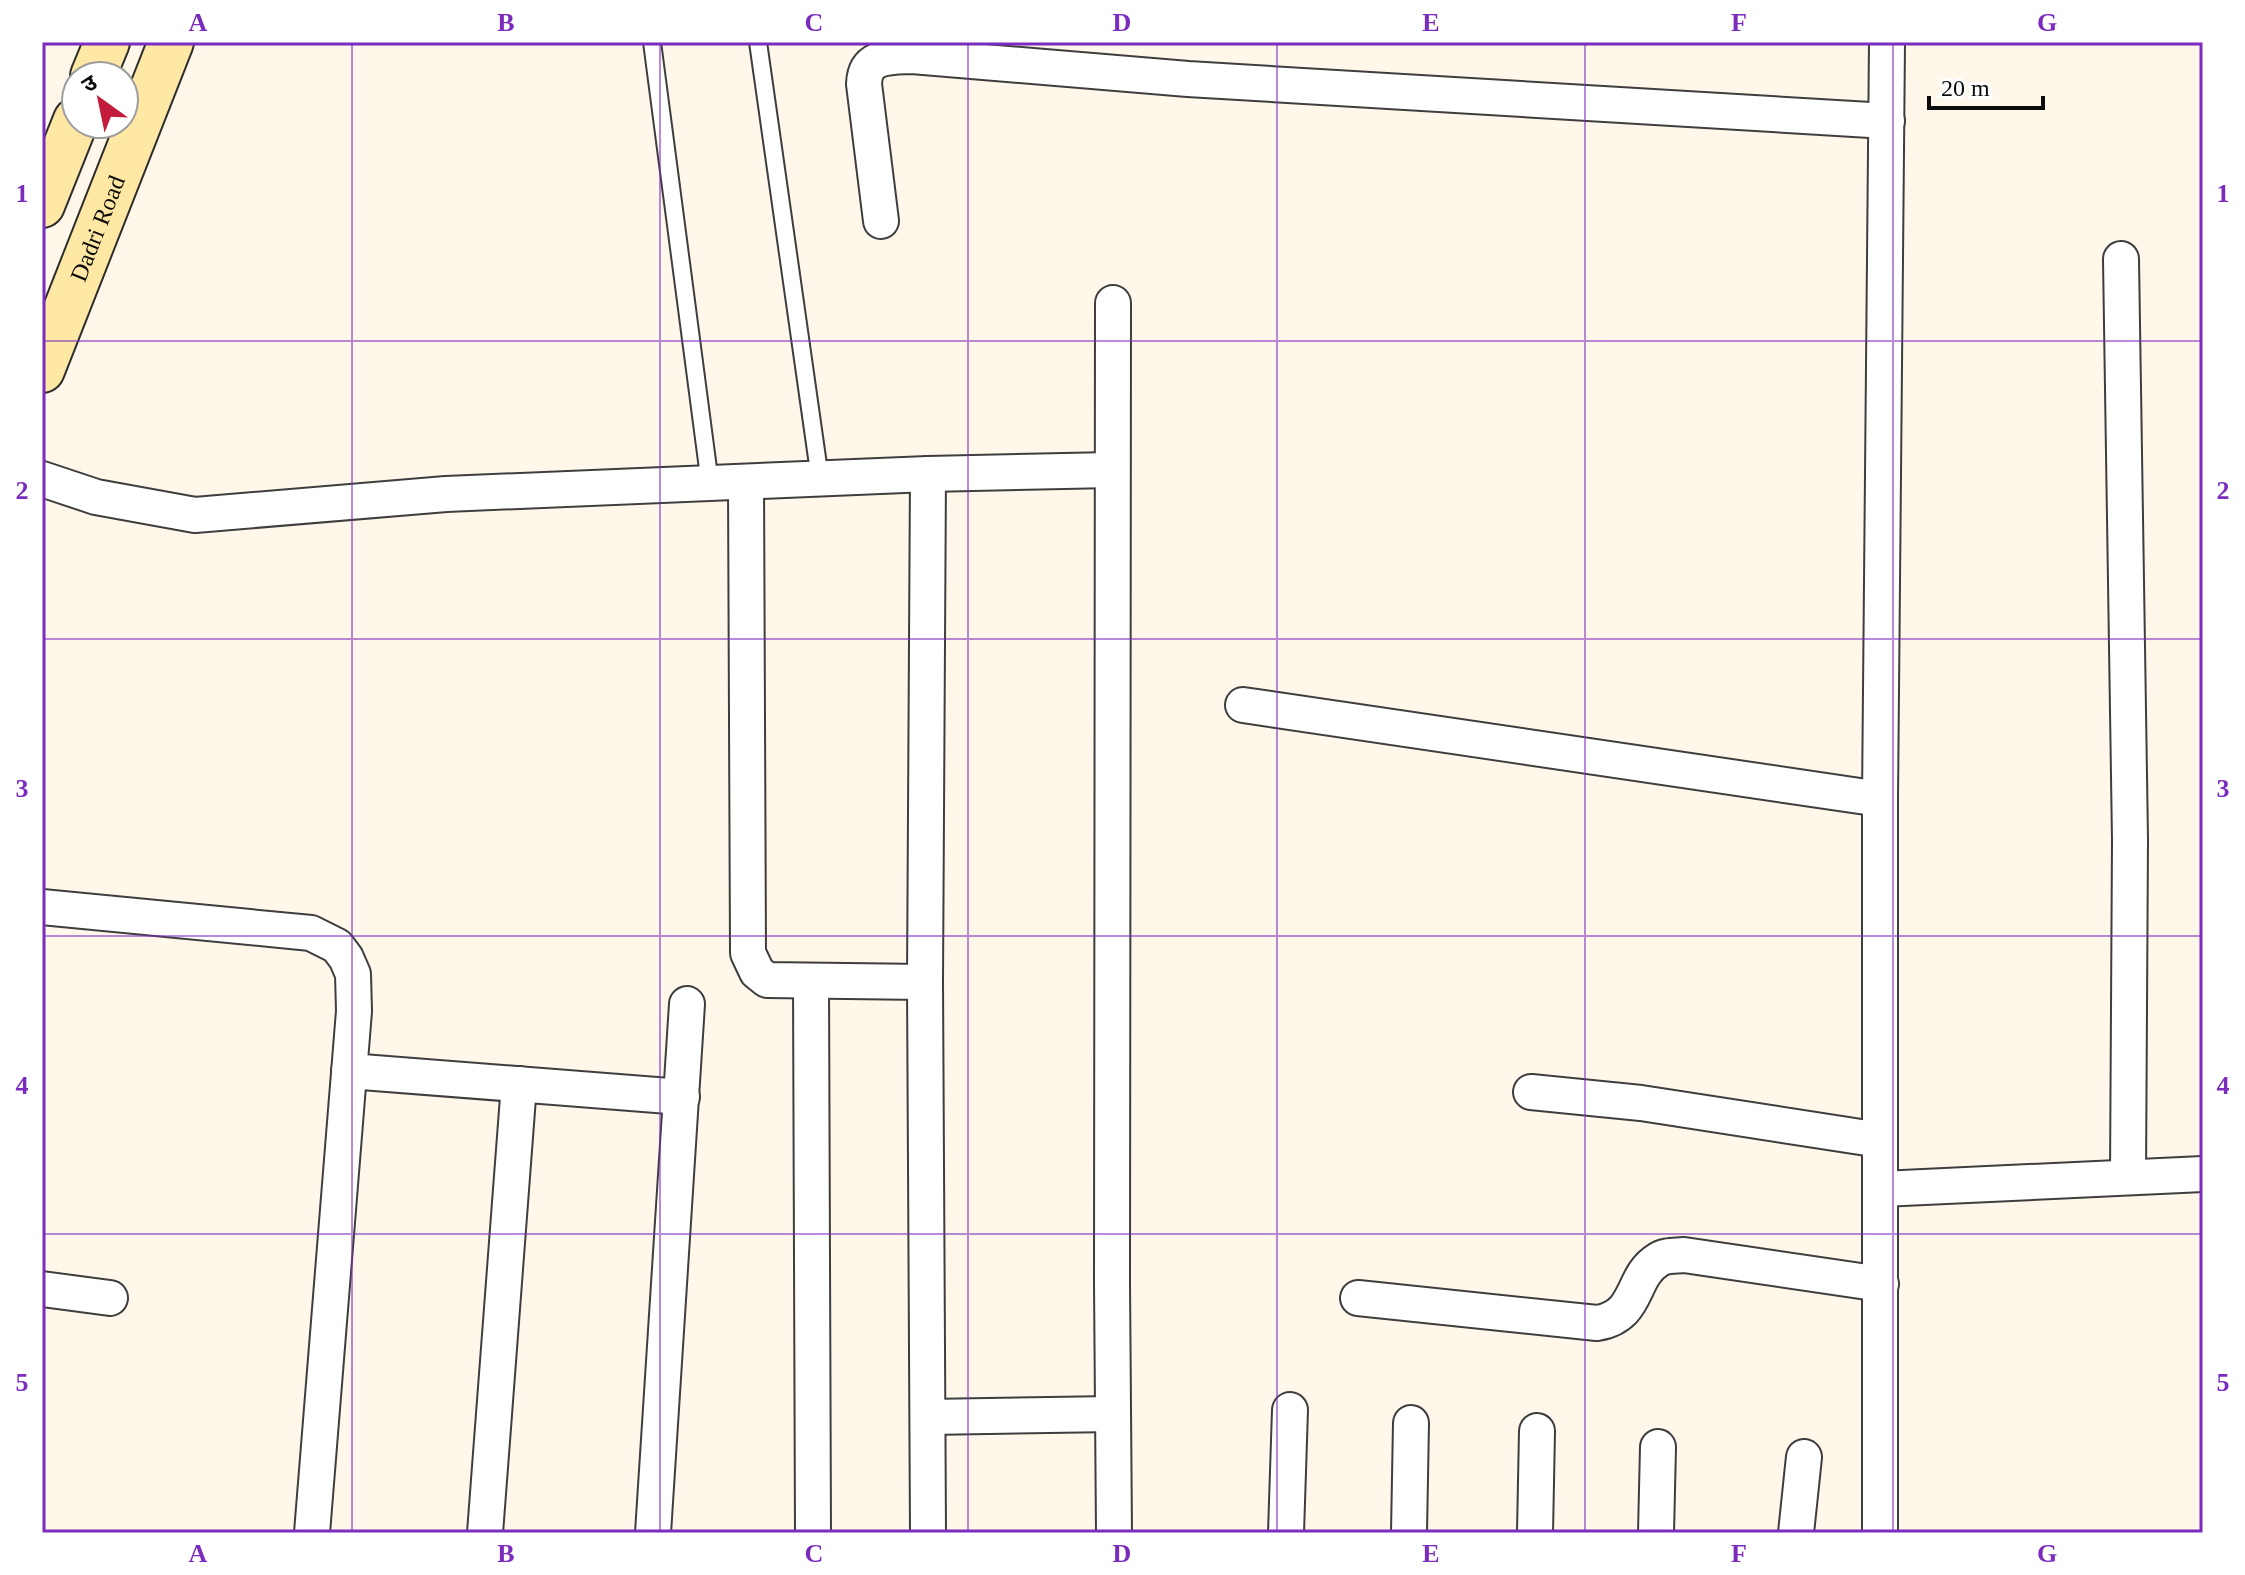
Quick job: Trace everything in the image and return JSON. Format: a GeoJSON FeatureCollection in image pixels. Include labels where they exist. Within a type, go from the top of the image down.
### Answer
{"type":"FeatureCollection","features":[{"type":"Feature","properties":{"kind":"street","name":"Dadri Road"},"geometry":{"type":"LineString","coordinates":[[42,370],[171,42]]}},
{"type":"Feature","properties":{"kind":"street"},"geometry":{"type":"LineString","coordinates":[[1879,1531],[1880,799],[1887,42]]}},
{"type":"Feature","properties":{"kind":"street"},"geometry":{"type":"LineString","coordinates":[[881,221],[864,72],[872,62],[887,58],[912,56],[1188,79],[1887,121]]}},
{"type":"Feature","properties":{"kind":"street"},"geometry":{"type":"LineString","coordinates":[[42,205],[68,140]]}},
{"type":"Feature","properties":{"kind":"street"},"geometry":{"type":"LineString","coordinates":[[2121,259],[2130,840],[2128,1176]]}},
{"type":"Feature","properties":{"kind":"street"},"geometry":{"type":"LineString","coordinates":[[1113,303],[1114,1533]]}},
{"type":"Feature","properties":{"kind":"street"},"geometry":{"type":"LineString","coordinates":[[42,479],[96,497],[195,515],[446,494],[928,474],[1112,470]]}},
{"type":"Feature","properties":{"kind":"street"},"geometry":{"type":"LineString","coordinates":[[928,474],[925,982],[928,1533]]}},
{"type":"Feature","properties":{"kind":"street"},"geometry":{"type":"LineString","coordinates":[[746,482],[748,953],[757,972],[767,980],[925,982]]}},
{"type":"Feature","properties":{"kind":"street"},"geometry":{"type":"LineString","coordinates":[[1243,705],[1880,799]]}},
{"type":"Feature","properties":{"kind":"street"},"geometry":{"type":"LineString","coordinates":[[42,907],[311,933],[337,946],[353,974],[354,1011],[312,1533]]}},
{"type":"Feature","properties":{"kind":"street"},"geometry":{"type":"LineString","coordinates":[[811,982],[813,1533]]}},
{"type":"Feature","properties":{"kind":"street"},"geometry":{"type":"LineString","coordinates":[[653,1533],[687,1004]]}},
{"type":"Feature","properties":{"kind":"street"},"geometry":{"type":"LineString","coordinates":[[349,1071],[682,1097]]}},
{"type":"Feature","properties":{"kind":"street"},"geometry":{"type":"LineString","coordinates":[[485,1533],[519,1084]]}},
{"type":"Feature","properties":{"kind":"street"},"geometry":{"type":"LineString","coordinates":[[1531,1092],[1641,1103],[1880,1140]]}},
{"type":"Feature","properties":{"kind":"street"},"geometry":{"type":"LineString","coordinates":[[1881,1189],[2203,1174]]}},
{"type":"Feature","properties":{"kind":"street"},"geometry":{"type":"LineString","coordinates":[[1358,1298],[1607,1322],[1628,1306],[1656,1260],[1684,1255],[1881,1284]]}},
{"type":"Feature","properties":{"kind":"street"},"geometry":{"type":"LineString","coordinates":[[42,1289],[110,1298]]}},
{"type":"Feature","properties":{"kind":"street"},"geometry":{"type":"LineString","coordinates":[[1286,1533],[1290,1410]]}},
{"type":"Feature","properties":{"kind":"street"},"geometry":{"type":"LineString","coordinates":[[928,1417],[1113,1414]]}},
{"type":"Feature","properties":{"kind":"street"},"geometry":{"type":"LineString","coordinates":[[1409,1533],[1411,1423]]}},
{"type":"Feature","properties":{"kind":"street"},"geometry":{"type":"LineString","coordinates":[[1535,1533],[1537,1431]]}},
{"type":"Feature","properties":{"kind":"street"},"geometry":{"type":"LineString","coordinates":[[1656,1533],[1658,1447]]}},
{"type":"Feature","properties":{"kind":"street"},"geometry":{"type":"LineString","coordinates":[[1796,1533],[1804,1457]]}},
{"type":"Feature","properties":{"kind":"lane"},"geometry":{"type":"LineString","coordinates":[[652,42],[710,484]]}},
{"type":"Feature","properties":{"kind":"lane"},"geometry":{"type":"LineString","coordinates":[[758,42],[820,479]]}}]}
